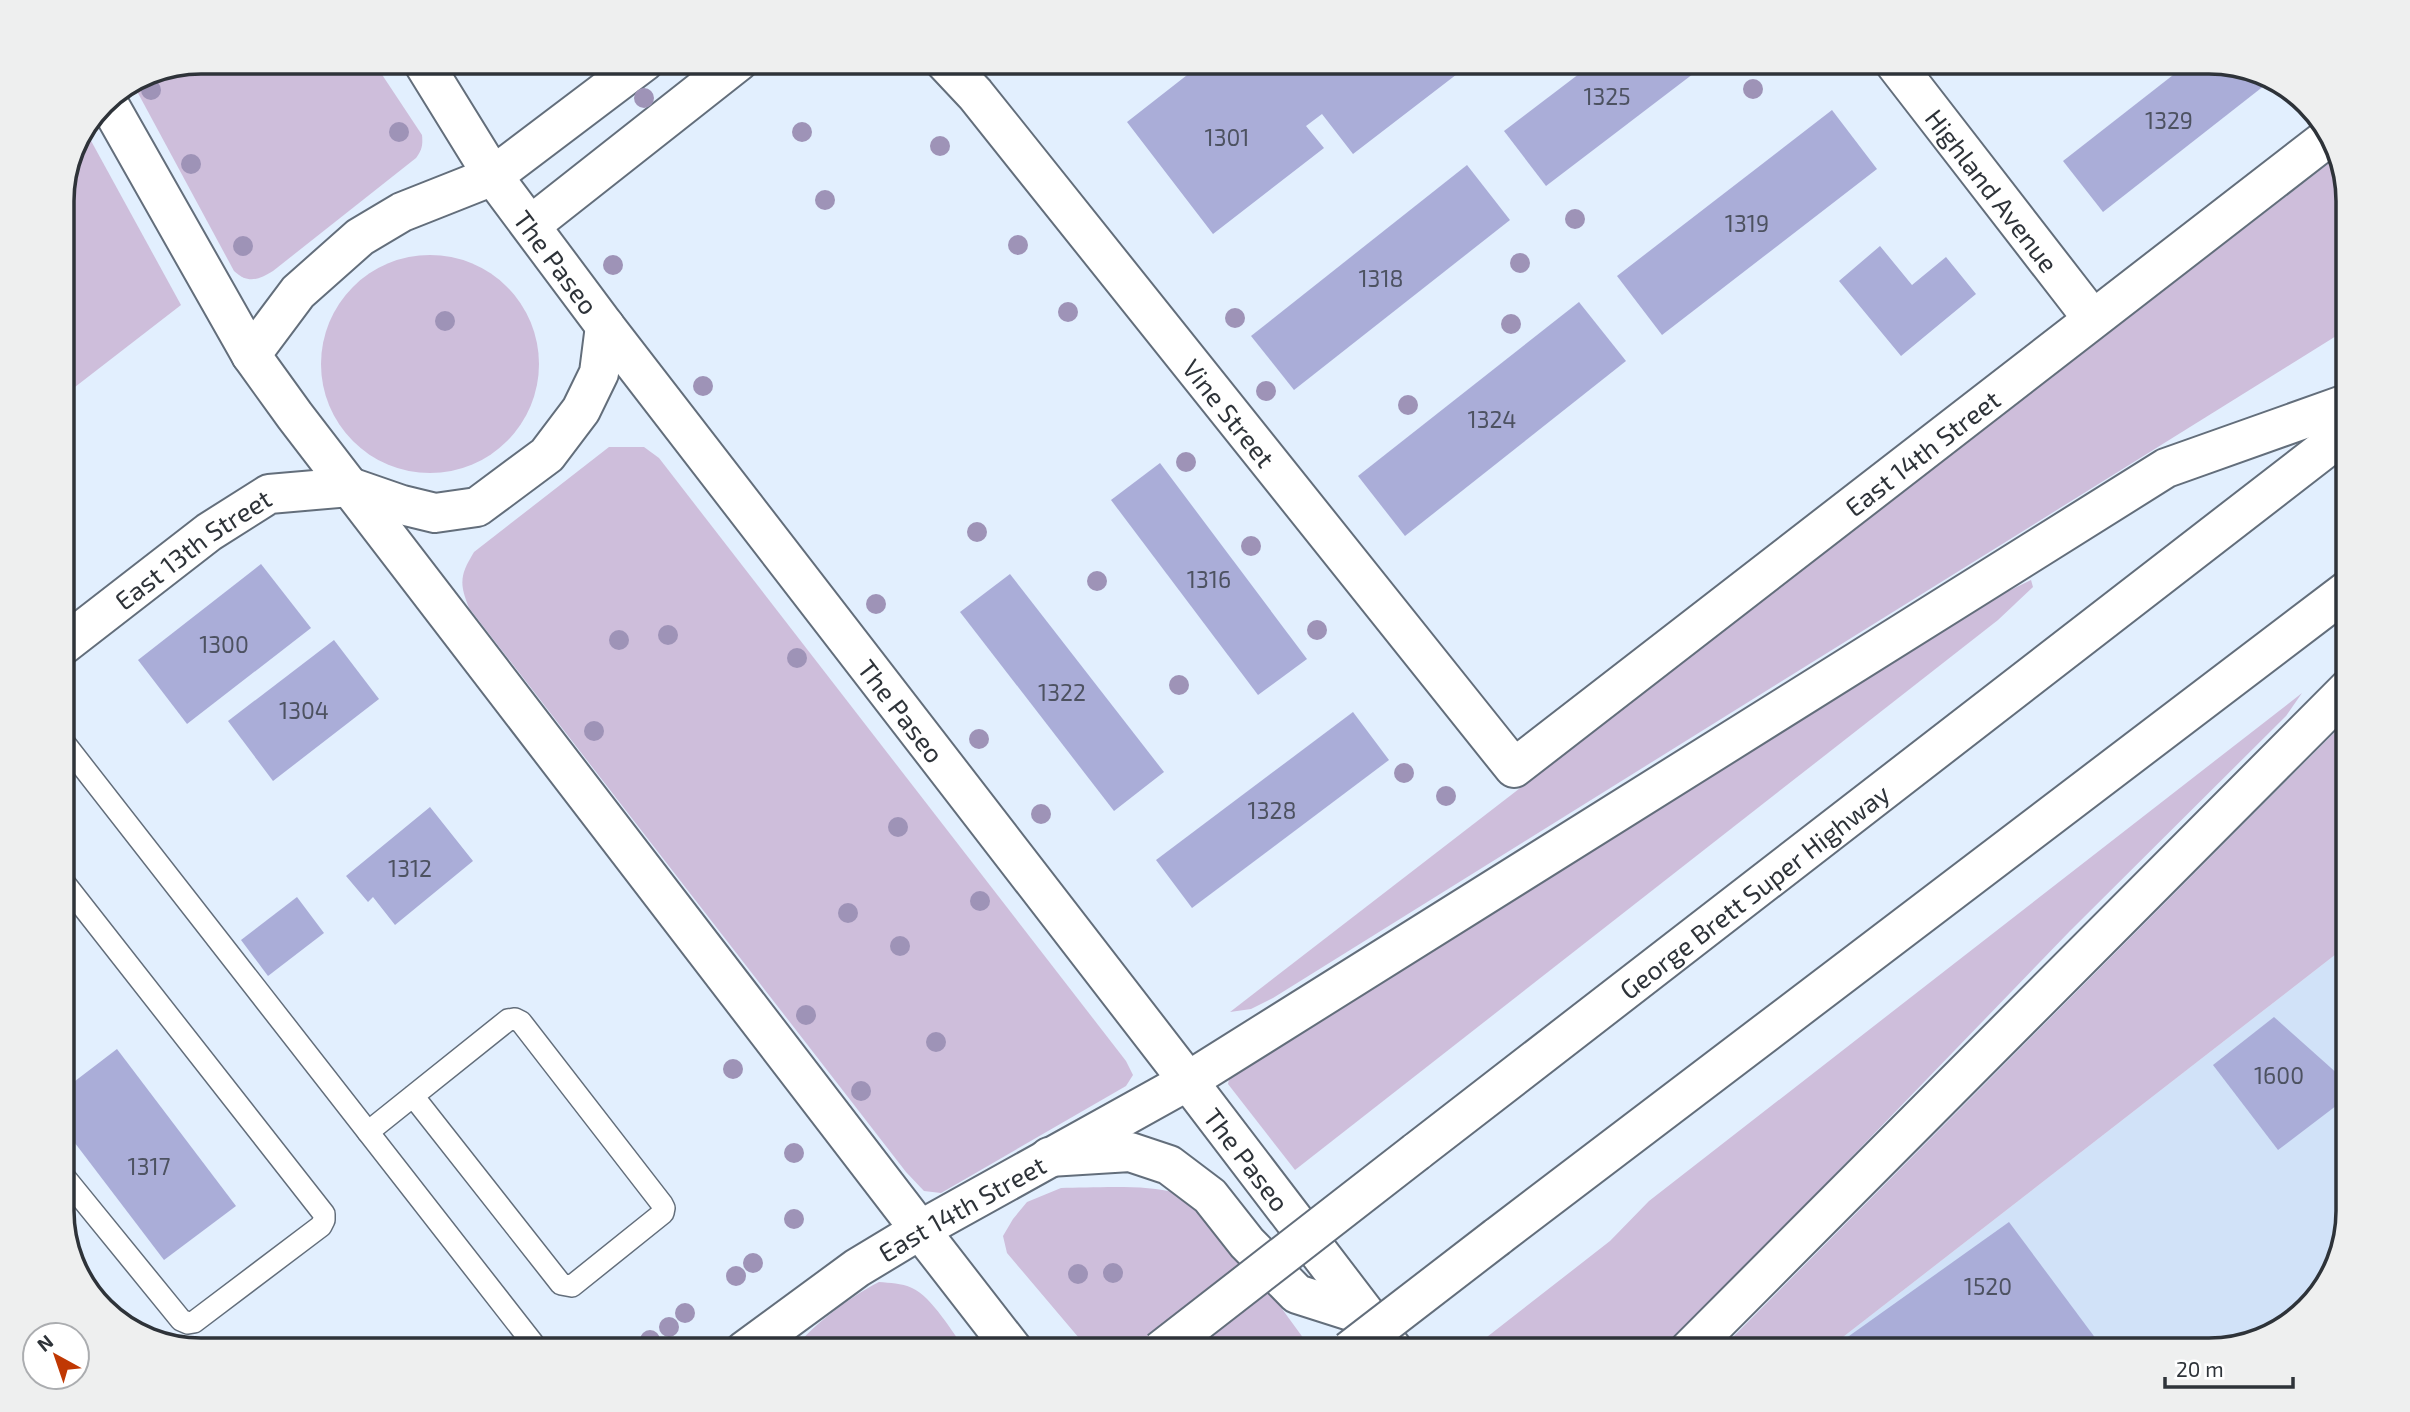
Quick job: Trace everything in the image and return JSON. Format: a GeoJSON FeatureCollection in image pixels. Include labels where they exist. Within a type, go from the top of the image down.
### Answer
{"type":"FeatureCollection","features":[{"type":"Feature","properties":{"kind":"main road","name":"The Paseo"},"geometry":{"type":"LineString","coordinates":[[430,74],[493,176],[605,326],[1384,1338]]}},
{"type":"Feature","properties":{"kind":"main road"},"geometry":{"type":"LineString","coordinates":[[251,355],[298,292],[360,237],[402,212],[493,176],[628,74]]}},
{"type":"Feature","properties":{"kind":"main road"},"geometry":{"type":"LineString","coordinates":[[531,225],[723,74]]}},
{"type":"Feature","properties":{"kind":"main road","name":"Vine Street"},"geometry":{"type":"LineString","coordinates":[[956,74],[975,94],[1514,768]]}},
{"type":"Feature","properties":{"kind":"main road","name":"Highland Avenue"},"geometry":{"type":"LineString","coordinates":[[1904,74],[2092,318]]}},
{"type":"Feature","properties":{"kind":"main road"},"geometry":{"type":"LineString","coordinates":[[112,110],[251,355],[1004,1338]]}},
{"type":"Feature","properties":{"kind":"main road","name":"East 14th Street"},"geometry":{"type":"LineString","coordinates":[[1514,768],[2322,142]]}},
{"type":"Feature","properties":{"kind":"main road","name":"East 13th Street"},"geometry":{"type":"LineString","coordinates":[[74,637],[209,532],[270,494],[350,487],[435,513],[477,507],[547,454],[582,411],[599,373],[605,326]]}},
{"type":"Feature","properties":{"kind":"main road","name":"East 14th Street"},"geometry":{"type":"LineString","coordinates":[[762,1338],[857,1268],[1049,1157],[1188,1081],[2166,468],[2336,407]]}},
{"type":"Feature","properties":{"kind":"main road","name":"George Brett Super Highway"},"geometry":{"type":"LineString","coordinates":[[1177,1338],[2336,439]]}},
{"type":"Feature","properties":{"kind":"main road"},"geometry":{"type":"LineString","coordinates":[[1366,1338],[2336,598]]}},
{"type":"Feature","properties":{"kind":"main road"},"geometry":{"type":"LineString","coordinates":[[1701,1338],[2336,701]]}},
{"type":"Feature","properties":{"kind":"main road"},"geometry":{"type":"LineString","coordinates":[[1049,1157],[1130,1152],[1169,1165],[1210,1196],[1247,1243],[1297,1294],[1366,1316]]}},
{"type":"Feature","properties":{"kind":"lane"},"geometry":{"type":"LineString","coordinates":[[74,755],[529,1338]]}},
{"type":"Feature","properties":{"kind":"lane"},"geometry":{"type":"LineString","coordinates":[[74,895],[324,1214],[324,1220],[321,1226],[258,1274],[194,1322],[188,1323],[181,1320],[74,1189]]}},
{"type":"Feature","properties":{"kind":"lane"},"geometry":{"type":"LineString","coordinates":[[368,1132],[413,1096],[508,1020],[514,1019],[521,1022],[662,1204],[663,1213],[572,1286],[567,1287],[561,1284],[413,1096]]}},
{"type":"Feature","properties":{"kind":"shaded area"},"geometry":{"type":"Polygon","coordinates":[[[382,74],[422,135],[421,150],[416,158],[273,271],[249,279],[234,271],[137,90],[159,80],[183,75],[382,74]]]}},
{"type":"Feature","properties":{"kind":"shaded area"},"geometry":{"type":"Polygon","coordinates":[[[90,138],[181,305],[74,388],[74,192],[78,167],[90,138]]]}},
{"type":"Feature","properties":{"kind":"shaded area"},"geometry":{"type":"Polygon","coordinates":[[[2331,162],[2336,192],[2336,336],[1273,998],[1251,1009],[1230,1012],[2331,162]]]}},
{"type":"Feature","properties":{"kind":"shaded area"},"geometry":{"type":"Polygon","coordinates":[[[441,255],[482,267],[515,295],[527,312],[535,332],[539,364],[535,396],[527,416],[499,449],[482,461],[462,469],[419,473],[378,461],[345,433],[333,416],[325,396],[321,353],[333,312],[361,279],[378,267],[398,259],[441,255]]]}},
{"type":"Feature","properties":{"kind":"shaded area"},"geometry":{"type":"Polygon","coordinates":[[[609,447],[644,447],[659,458],[1126,1061],[1133,1075],[1126,1086],[941,1193],[924,1191],[906,1172],[469,608],[462,579],[474,552],[609,447]]]}},
{"type":"Feature","properties":{"kind":"shaded area"},"geometry":{"type":"Polygon","coordinates":[[[2031,580],[2033,587],[1998,620],[1295,1170],[1228,1084],[1230,1075],[1984,603],[2031,580]]]}},
{"type":"Feature","properties":{"kind":"shaded area"},"geometry":{"type":"Polygon","coordinates":[[[2302,693],[2286,716],[2069,932],[1674,1338],[1486,1338],[1610,1241],[1649,1201],[2302,693]]]}},
{"type":"Feature","properties":{"kind":"shaded area"},"geometry":{"type":"Polygon","coordinates":[[[2336,731],[2336,954],[1842,1338],[1732,1338],[2336,731]]]}},
{"type":"Feature","properties":{"kind":"shaded area"},"geometry":{"type":"Polygon","coordinates":[[[2336,954],[2335,1229],[2332,1245],[2320,1275],[2287,1312],[2258,1329],[2227,1337],[2210,1338],[1842,1338],[2336,954]]]}},
{"type":"Feature","properties":{"kind":"shaded area"},"geometry":{"type":"Polygon","coordinates":[[[1061,1188],[1150,1188],[1175,1193],[1191,1202],[1228,1239],[1303,1338],[1079,1338],[1007,1253],[1003,1236],[1027,1202],[1061,1188]]]}},
{"type":"Feature","properties":{"kind":"shaded area"},"geometry":{"type":"Polygon","coordinates":[[[879,1282],[912,1288],[927,1299],[957,1338],[804,1338],[832,1312],[879,1282]]]}},
{"type":"Feature","properties":{"kind":"building"},"geometry":{"type":"Polygon","coordinates":[[[1188,74],[1457,74],[1353,154],[1322,114],[1306,126],[1324,148],[1213,234],[1127,122],[1188,74]]]}},
{"type":"Feature","properties":{"kind":"building"},"geometry":{"type":"Polygon","coordinates":[[[1579,74],[1693,74],[1546,186],[1504,131],[1579,74]]]}},
{"type":"Feature","properties":{"kind":"building"},"geometry":{"type":"Polygon","coordinates":[[[2174,74],[2227,75],[2264,86],[2103,212],[2063,161],[2174,74]]]}},
{"type":"Feature","properties":{"kind":"building"},"geometry":{"type":"Polygon","coordinates":[[[1832,110],[1877,169],[1662,335],[1617,276],[1832,110]]]}},
{"type":"Feature","properties":{"kind":"building"},"geometry":{"type":"Polygon","coordinates":[[[1467,165],[1510,220],[1294,390],[1251,336],[1467,165]]]}},
{"type":"Feature","properties":{"kind":"building"},"geometry":{"type":"Polygon","coordinates":[[[1880,246],[1912,285],[1946,257],[1976,294],[1901,356],[1839,281],[1880,246]]]}},
{"type":"Feature","properties":{"kind":"building"},"geometry":{"type":"Polygon","coordinates":[[[1579,302],[1626,361],[1405,536],[1358,476],[1579,302]]]}},
{"type":"Feature","properties":{"kind":"building"},"geometry":{"type":"Polygon","coordinates":[[[1160,463],[1307,659],[1258,695],[1111,500],[1160,463]]]}},
{"type":"Feature","properties":{"kind":"building"},"geometry":{"type":"Polygon","coordinates":[[[261,564],[311,628],[187,724],[138,660],[261,564]]]}},
{"type":"Feature","properties":{"kind":"building"},"geometry":{"type":"Polygon","coordinates":[[[1010,574],[1164,772],[1114,811],[960,612],[1010,574]]]}},
{"type":"Feature","properties":{"kind":"building"},"geometry":{"type":"Polygon","coordinates":[[[334,640],[379,699],[273,781],[228,721],[334,640]]]}},
{"type":"Feature","properties":{"kind":"building"},"geometry":{"type":"Polygon","coordinates":[[[1353,712],[1389,760],[1192,908],[1156,860],[1353,712]]]}},
{"type":"Feature","properties":{"kind":"building"},"geometry":{"type":"Polygon","coordinates":[[[430,807],[473,861],[395,925],[373,897],[368,902],[346,876],[430,807]]]}},
{"type":"Feature","properties":{"kind":"building"},"geometry":{"type":"Polygon","coordinates":[[[297,897],[324,933],[268,976],[241,940],[297,897]]]}},
{"type":"Feature","properties":{"kind":"building"},"geometry":{"type":"Polygon","coordinates":[[[2274,1017],[2336,1072],[2336,1106],[2278,1150],[2213,1065],[2274,1017]]]}},
{"type":"Feature","properties":{"kind":"building"},"geometry":{"type":"Polygon","coordinates":[[[117,1049],[236,1206],[164,1260],[74,1142],[74,1082],[117,1049]]]}},
{"type":"Feature","properties":{"kind":"building"},"geometry":{"type":"Polygon","coordinates":[[[2009,1222],[2095,1338],[1846,1338],[2009,1222]]]}}]}
